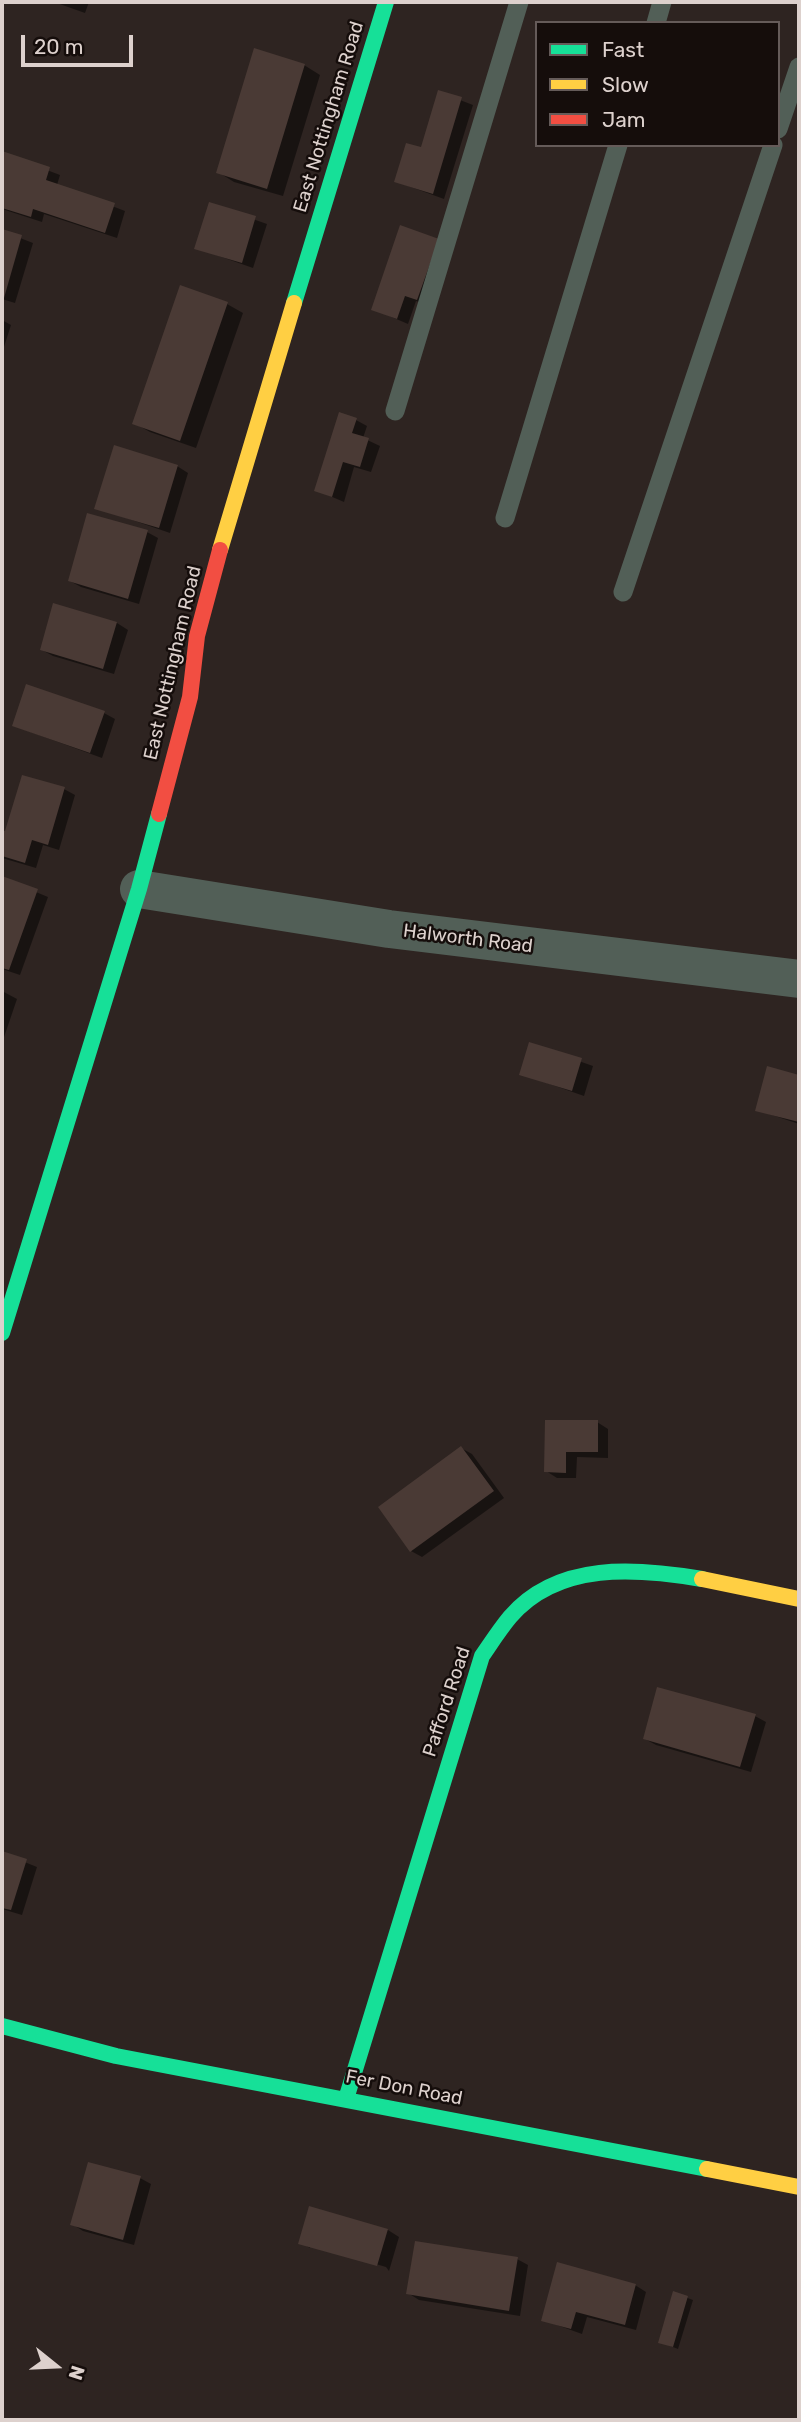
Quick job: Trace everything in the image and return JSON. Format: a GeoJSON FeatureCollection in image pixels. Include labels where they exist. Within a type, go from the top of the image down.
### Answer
{"type":"FeatureCollection","features":[{"type":"Feature","properties":{"kind":"street","name":"East Nottingham Road"},"geometry":{"type":"LineString","coordinates":[[2,1333],[139,889],[190,697],[197,636],[225,529],[386,2]]}},
{"type":"Feature","properties":{"kind":"street","name":"Halworth Road"},"geometry":{"type":"LineString","coordinates":[[139,889],[389,929],[799,979]]}},
{"type":"Feature","properties":{"kind":"street","name":"Pafford Road"},"geometry":{"type":"LineString","coordinates":[[345,2099],[482,1656],[508,1616],[533,1595],[555,1584],[604,1570],[650,1569],[799,1599]]}},
{"type":"Feature","properties":{"kind":"street","name":"Fer Don Road"},"geometry":{"type":"LineString","coordinates":[[2,2026],[116,2056],[799,2187]]}},
{"type":"Feature","properties":{"kind":"lane"},"geometry":{"type":"LineString","coordinates":[[395,411],[519,2]]}},
{"type":"Feature","properties":{"kind":"lane"},"geometry":{"type":"LineString","coordinates":[[657,21],[662,2]]}},
{"type":"Feature","properties":{"kind":"lane"},"geometry":{"type":"LineString","coordinates":[[780,123],[799,67]]}},
{"type":"Feature","properties":{"kind":"lane"},"geometry":{"type":"LineString","coordinates":[[505,518],[617,147]]}},
{"type":"Feature","properties":{"kind":"lane"},"geometry":{"type":"LineString","coordinates":[[623,592],[772,147]]}},
{"type":"Feature","properties":{"kind":"building"},"geometry":{"type":"Polygon","coordinates":[[[254,48],[305,64],[267,189],[216,173],[254,48]]]}},
{"type":"Feature","properties":{"kind":"building"},"geometry":{"type":"Polygon","coordinates":[[[438,90],[462,97],[433,194],[394,182],[406,143],[421,147],[438,90]]]}},
{"type":"Feature","properties":{"kind":"building"},"geometry":{"type":"Polygon","coordinates":[[[2,151],[50,167],[46,180],[115,203],[105,233],[33,209],[31,217],[2,208],[2,151]]]}},
{"type":"Feature","properties":{"kind":"building"},"geometry":{"type":"Polygon","coordinates":[[[209,202],[256,216],[242,263],[194,249],[209,202]]]}},
{"type":"Feature","properties":{"kind":"building"},"geometry":{"type":"Polygon","coordinates":[[[400,225],[439,239],[417,300],[405,296],[397,319],[371,310],[400,225]]]}},
{"type":"Feature","properties":{"kind":"building"},"geometry":{"type":"Polygon","coordinates":[[[2,229],[22,235],[4,298],[2,297],[2,229]]]}},
{"type":"Feature","properties":{"kind":"building"},"geometry":{"type":"Polygon","coordinates":[[[180,285],[228,302],[180,441],[132,424],[180,285]]]}},
{"type":"Feature","properties":{"kind":"building"},"geometry":{"type":"Polygon","coordinates":[[[339,412],[357,418],[352,433],[369,438],[360,467],[343,462],[332,497],[314,491],[339,412]]]}},
{"type":"Feature","properties":{"kind":"building"},"geometry":{"type":"Polygon","coordinates":[[[114,445],[178,465],[159,528],[94,509],[114,445]]]}},
{"type":"Feature","properties":{"kind":"building"},"geometry":{"type":"Polygon","coordinates":[[[87,513],[148,530],[128,599],[68,581],[87,513]]]}},
{"type":"Feature","properties":{"kind":"building"},"geometry":{"type":"Polygon","coordinates":[[[53,603],[117,622],[103,669],[40,650],[53,603]]]}},
{"type":"Feature","properties":{"kind":"building"},"geometry":{"type":"Polygon","coordinates":[[[26,684],[105,711],[90,753],[12,726],[26,684]]]}},
{"type":"Feature","properties":{"kind":"building"},"geometry":{"type":"Polygon","coordinates":[[[22,775],[65,787],[48,845],[32,840],[25,863],[2,856],[2,830],[5,831],[22,775]]]}},
{"type":"Feature","properties":{"kind":"building"},"geometry":{"type":"Polygon","coordinates":[[[2,876],[38,889],[9,970],[2,968],[2,876]]]}},
{"type":"Feature","properties":{"kind":"building"},"geometry":{"type":"Polygon","coordinates":[[[529,1042],[582,1058],[572,1091],[519,1075],[529,1042]]]}},
{"type":"Feature","properties":{"kind":"building"},"geometry":{"type":"Polygon","coordinates":[[[767,1066],[799,1075],[799,1122],[755,1111],[767,1066]]]}},
{"type":"Feature","properties":{"kind":"building"},"geometry":{"type":"Polygon","coordinates":[[[545,1420],[598,1420],[598,1452],[566,1452],[566,1473],[544,1472],[545,1420]]]}},
{"type":"Feature","properties":{"kind":"building"},"geometry":{"type":"Polygon","coordinates":[[[461,1446],[494,1491],[410,1552],[378,1507],[461,1446]]]}},
{"type":"Feature","properties":{"kind":"building"},"geometry":{"type":"Polygon","coordinates":[[[657,1687],[756,1714],[740,1767],[643,1739],[657,1687]]]}},
{"type":"Feature","properties":{"kind":"building"},"geometry":{"type":"Polygon","coordinates":[[[2,1851],[27,1859],[11,1910],[2,1908],[2,1851]]]}},
{"type":"Feature","properties":{"kind":"building"},"geometry":{"type":"Polygon","coordinates":[[[88,2162],[141,2176],[123,2240],[70,2225],[88,2162]]]}},
{"type":"Feature","properties":{"kind":"building"},"geometry":{"type":"Polygon","coordinates":[[[309,2206],[388,2229],[377,2266],[298,2244],[309,2206]]]}},
{"type":"Feature","properties":{"kind":"building"},"geometry":{"type":"Polygon","coordinates":[[[415,2241],[518,2257],[509,2311],[406,2294],[415,2241]]]}},
{"type":"Feature","properties":{"kind":"building"},"geometry":{"type":"Polygon","coordinates":[[[557,2262],[636,2284],[625,2325],[576,2312],[571,2329],[541,2321],[557,2262]]]}},
{"type":"Feature","properties":{"kind":"building"},"geometry":{"type":"Polygon","coordinates":[[[673,2291],[688,2296],[673,2347],[658,2343],[673,2291]]]}},
{"type":"Feature","properties":{"kind":"traffic: fast"},"geometry":{"type":"LineString","coordinates":[[294,303],[386,2]]}},
{"type":"Feature","properties":{"kind":"traffic: fast"},"geometry":{"type":"LineString","coordinates":[[2,1333],[139,889],[159,814]]}},
{"type":"Feature","properties":{"kind":"traffic: fast"},"geometry":{"type":"LineString","coordinates":[[346,2099],[482,1656],[492,1641],[510,1617],[529,1599],[551,1586],[575,1577],[625,1571],[702,1579]]}},
{"type":"Feature","properties":{"kind":"traffic: fast"},"geometry":{"type":"LineString","coordinates":[[2,2026],[116,2056],[707,2169]]}},
{"type":"Feature","properties":{"kind":"traffic: slow"},"geometry":{"type":"LineString","coordinates":[[220,550],[294,303]]}},
{"type":"Feature","properties":{"kind":"traffic: slow"},"geometry":{"type":"LineString","coordinates":[[702,1579],[799,1599]]}},
{"type":"Feature","properties":{"kind":"traffic: slow"},"geometry":{"type":"LineString","coordinates":[[707,2169],[799,2187]]}},
{"type":"Feature","properties":{"kind":"traffic: jam"},"geometry":{"type":"LineString","coordinates":[[159,814],[190,697],[197,636],[220,550]]}}]}
